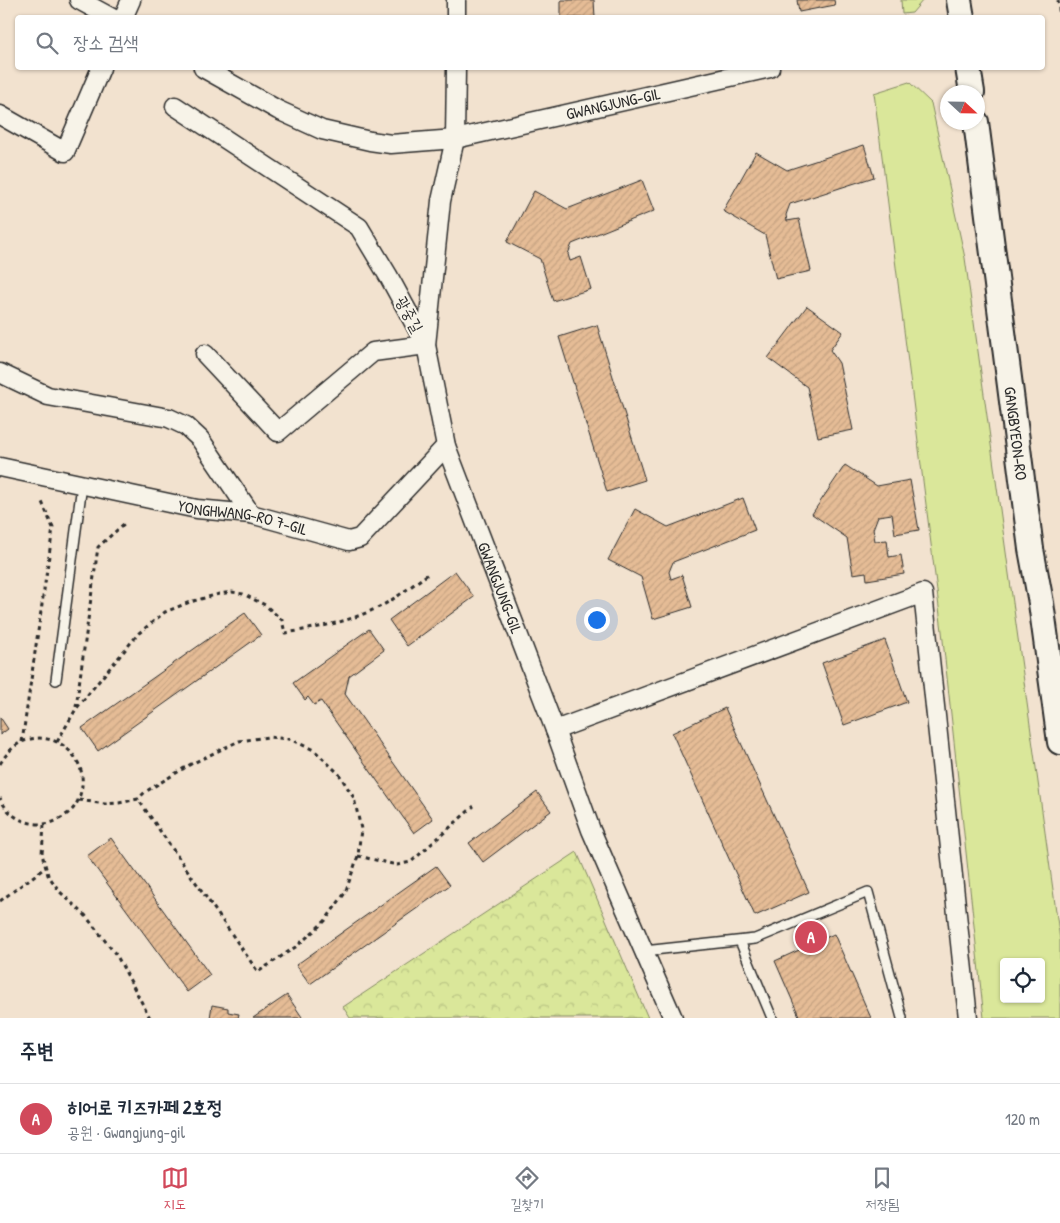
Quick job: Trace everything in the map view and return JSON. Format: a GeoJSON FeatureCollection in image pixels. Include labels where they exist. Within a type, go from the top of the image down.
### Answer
{"type":"FeatureCollection","features":[{"type":"Feature","properties":{"kind":"street"},"geometry":{"type":"LineString","coordinates":[[80,0],[107,15]]}},
{"type":"Feature","properties":{"kind":"street"},"geometry":{"type":"LineString","coordinates":[[124,15],[131,0]]}},
{"type":"Feature","properties":{"kind":"street"},"geometry":{"type":"LineString","coordinates":[[456,0],[456,15]]}},
{"type":"Feature","properties":{"kind":"street"},"geometry":{"type":"LineString","coordinates":[[0,115],[65,152],[100,70]]}},
{"type":"Feature","properties":{"kind":"street","name":"GWANGJUNG-GIL"},"geometry":{"type":"LineString","coordinates":[[207,70],[278,110],[322,130],[391,144],[455,138],[761,70]]}},
{"type":"Feature","properties":{"kind":"street"},"geometry":{"type":"LineString","coordinates":[[455,138],[456,70]]}},
{"type":"Feature","properties":{"kind":"street"},"geometry":{"type":"LineString","coordinates":[[968,70],[971,85]]}},
{"type":"Feature","properties":{"kind":"street","name":"광중길"},"geometry":{"type":"LineString","coordinates":[[175,106],[359,227],[426,345],[373,352],[278,432],[205,354]]}},
{"type":"Feature","properties":{"kind":"street","name":"GANGBYEON-RO"},"geometry":{"type":"LineString","coordinates":[[977,130],[1031,549],[1041,603],[1060,742]]}},
{"type":"Feature","properties":{"kind":"street","name":"GWANGJUNG-GIL"},"geometry":{"type":"LineString","coordinates":[[455,138],[441,201],[426,345],[446,446],[556,730],[591,830],[673,1018]]}},
{"type":"Feature","properties":{"kind":"street"},"geometry":{"type":"LineString","coordinates":[[0,372],[48,396],[169,418],[186,426],[200,439],[252,514]]}},
{"type":"Feature","properties":{"kind":"street","name":"YONGHWANG-RO 7-GIL"},"geometry":{"type":"LineString","coordinates":[[0,467],[198,509],[252,514],[349,541],[360,538],[446,446]]}},
{"type":"Feature","properties":{"kind":"street"},"geometry":{"type":"LineString","coordinates":[[556,730],[923,593],[968,1018]]}},
{"type":"Feature","properties":{"kind":"lane"},"geometry":{"type":"LineString","coordinates":[[56,680],[82,484]]}},
{"type":"Feature","properties":{"kind":"lane"},"geometry":{"type":"LineString","coordinates":[[644,951],[755,939],[868,892],[902,1018]]}},
{"type":"Feature","properties":{"kind":"lane"},"geometry":{"type":"LineString","coordinates":[[740,941],[772,1018]]}},
{"type":"Feature","properties":{"kind":"path"},"geometry":{"type":"LineString","coordinates":[[1058,0],[1060,17]]}},
{"type":"Feature","properties":{"kind":"path"},"geometry":{"type":"LineString","coordinates":[[22,742],[53,528],[42,502]]}},
{"type":"Feature","properties":{"kind":"path"},"geometry":{"type":"LineString","coordinates":[[76,709],[98,547],[126,522]]}},
{"type":"Feature","properties":{"kind":"path"},"geometry":{"type":"LineString","coordinates":[[57,742],[76,709],[139,633],[165,612],[190,602],[232,592],[243,594],[265,605],[282,620],[285,633],[313,628],[353,617],[383,605],[428,574]]}},
{"type":"Feature","properties":{"kind":"path"},"geometry":{"type":"LineString","coordinates":[[79,800],[104,804],[138,799],[145,792],[191,764],[239,741],[268,737],[289,739],[314,750],[339,774],[354,798],[361,829],[358,856],[345,893],[325,921],[297,946],[258,972],[138,799]]}},
{"type":"Feature","properties":{"kind":"path"},"geometry":{"type":"LineString","coordinates":[[0,764],[8,752],[18,744],[30,739],[44,738],[57,742],[68,749],[76,759],[82,772],[79,800],[70,812],[58,821],[44,825],[29,824],[16,818],[5,807],[0,798]]}},
{"type":"Feature","properties":{"kind":"path"},"geometry":{"type":"LineString","coordinates":[[358,856],[397,865],[411,862],[474,806]]}},
{"type":"Feature","properties":{"kind":"path"},"geometry":{"type":"LineString","coordinates":[[44,825],[42,854],[48,876],[60,892],[85,915],[117,956],[150,1018]]}},
{"type":"Feature","properties":{"kind":"path"},"geometry":{"type":"LineString","coordinates":[[0,902],[46,867]]}},
{"type":"Feature","properties":{"kind":"green space"},"geometry":{"type":"Polygon","coordinates":[[[901,0],[923,0],[912,13],[902,14],[901,0]]]}},
{"type":"Feature","properties":{"kind":"green space"},"geometry":{"type":"Polygon","coordinates":[[[909,82],[931,103],[965,258],[1060,940],[1060,1018],[984,1018],[942,631],[874,93],[909,82]]]}},
{"type":"Feature","properties":{"kind":"green space"},"geometry":{"type":"Polygon","coordinates":[[[577,852],[648,1018],[350,1018],[343,1007],[577,852]]]}},
{"type":"Feature","properties":{"kind":"building"},"geometry":{"type":"Polygon","coordinates":[[[561,0],[594,0],[595,15],[561,15],[561,0]]]}},
{"type":"Feature","properties":{"kind":"building"},"geometry":{"type":"Polygon","coordinates":[[[797,0],[834,0],[835,5],[799,12],[797,0]]]}},
{"type":"Feature","properties":{"kind":"building"},"geometry":{"type":"Polygon","coordinates":[[[864,145],[874,177],[790,204],[786,215],[787,221],[799,219],[811,271],[776,279],[765,235],[723,211],[756,152],[787,170],[864,145]]]}},
{"type":"Feature","properties":{"kind":"building"},"geometry":{"type":"Polygon","coordinates":[[[642,180],[654,211],[572,244],[568,254],[570,261],[581,257],[591,289],[553,301],[540,259],[507,242],[534,191],[567,209],[642,180]]]}},
{"type":"Feature","properties":{"kind":"building"},"geometry":{"type":"Polygon","coordinates":[[[807,306],[843,332],[830,350],[839,363],[853,430],[818,437],[807,387],[768,358],[807,306]]]}},
{"type":"Feature","properties":{"kind":"building"},"geometry":{"type":"Polygon","coordinates":[[[597,325],[645,480],[607,492],[559,337],[597,325]]]}},
{"type":"Feature","properties":{"kind":"building"},"geometry":{"type":"Polygon","coordinates":[[[845,465],[877,486],[910,480],[919,530],[895,534],[892,514],[878,516],[873,529],[875,541],[887,540],[889,557],[901,555],[904,574],[867,580],[866,572],[853,574],[847,538],[812,514],[845,465]]]}},
{"type":"Feature","properties":{"kind":"building"},"geometry":{"type":"Polygon","coordinates":[[[743,498],[755,530],[673,562],[669,572],[671,579],[682,575],[692,607],[653,619],[641,577],[608,560],[635,509],[668,527],[743,498]]]}},
{"type":"Feature","properties":{"kind":"building"},"geometry":{"type":"Polygon","coordinates":[[[455,571],[474,597],[407,646],[389,620],[455,571]]]}},
{"type":"Feature","properties":{"kind":"building"},"geometry":{"type":"Polygon","coordinates":[[[245,613],[261,635],[98,751],[82,728],[245,613]]]}},
{"type":"Feature","properties":{"kind":"building"},"geometry":{"type":"Polygon","coordinates":[[[369,629],[384,650],[349,676],[345,694],[433,819],[414,833],[321,701],[314,705],[308,697],[305,700],[293,683],[369,629]]]}},
{"type":"Feature","properties":{"kind":"building"},"geometry":{"type":"Polygon","coordinates":[[[885,640],[907,702],[844,725],[822,663],[885,640]]]}},
{"type":"Feature","properties":{"kind":"building"},"geometry":{"type":"Polygon","coordinates":[[[725,708],[809,892],[755,916],[672,733],[725,708]]]}},
{"type":"Feature","properties":{"kind":"building"},"geometry":{"type":"Polygon","coordinates":[[[0,717],[8,729],[0,735],[0,717]]]}},
{"type":"Feature","properties":{"kind":"building"},"geometry":{"type":"Polygon","coordinates":[[[537,792],[551,811],[483,862],[469,843],[537,792]]]}},
{"type":"Feature","properties":{"kind":"building"},"geometry":{"type":"Polygon","coordinates":[[[111,838],[210,975],[187,992],[87,856],[111,838]]]}},
{"type":"Feature","properties":{"kind":"building"},"geometry":{"type":"Polygon","coordinates":[[[436,866],[450,885],[310,984],[296,965],[436,866]]]}},
{"type":"Feature","properties":{"kind":"building"},"geometry":{"type":"Polygon","coordinates":[[[834,934],[871,1018],[800,1018],[775,961],[834,934]]]}},
{"type":"Feature","properties":{"kind":"building"},"geometry":{"type":"Polygon","coordinates":[[[287,995],[302,1017],[253,1018],[287,995]]]}},
{"type":"Feature","properties":{"kind":"building"},"geometry":{"type":"Polygon","coordinates":[[[212,1005],[228,1008],[228,1012],[239,1014],[238,1018],[210,1018],[212,1005]]]}},
{"type":"Feature","properties":{"kind":"place","name":"히어로 키즈카페 2호정"},"geometry":{"type":"Point","coordinates":[811,937]}}]}
